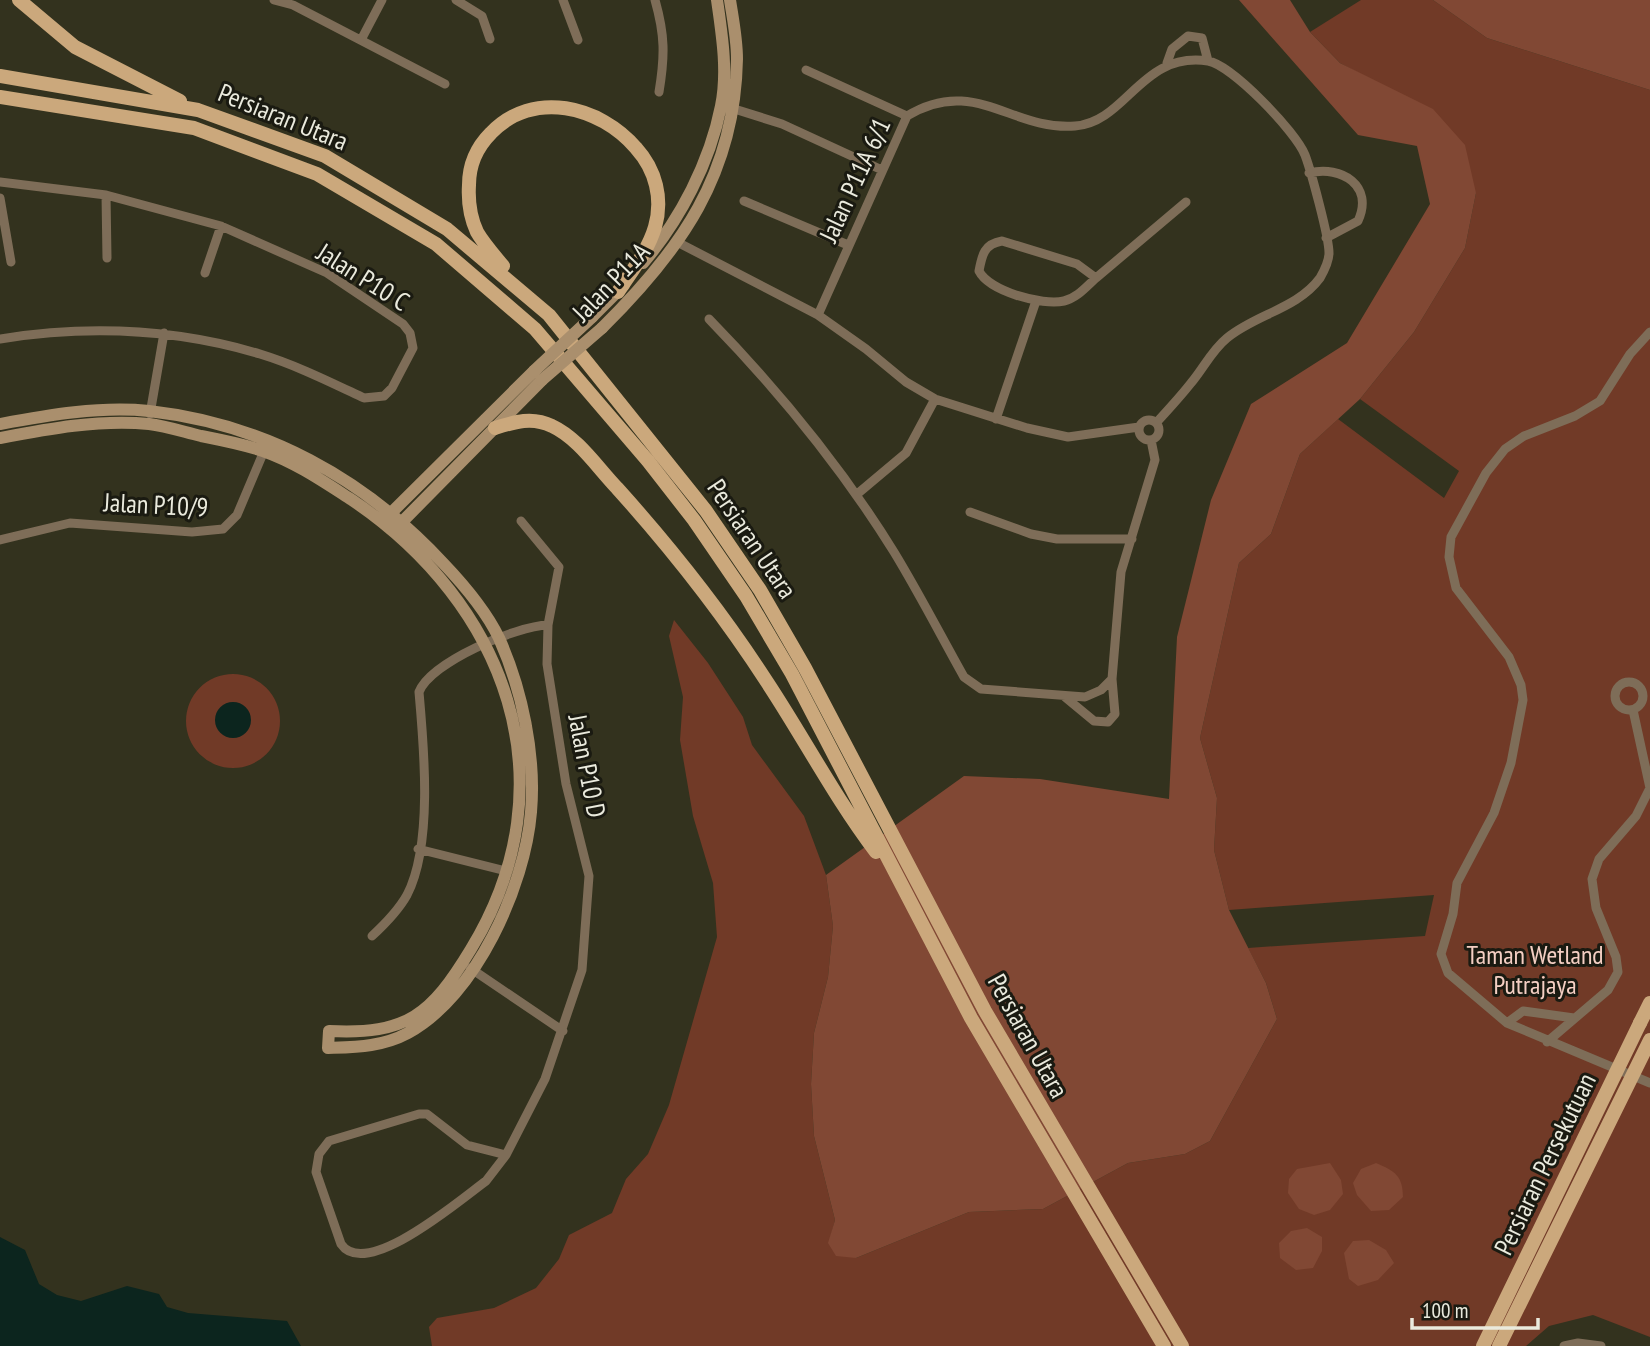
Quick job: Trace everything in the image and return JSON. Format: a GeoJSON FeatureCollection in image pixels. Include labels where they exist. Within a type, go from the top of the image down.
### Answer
{"type":"FeatureCollection","features":[{"type":"Feature","properties":{"kind":"main road"},"geometry":{"type":"LineString","coordinates":[[19,0],[75,47],[198,110]]}},
{"type":"Feature","properties":{"kind":"main road","name":"Persiaran Utara"},"geometry":{"type":"LineString","coordinates":[[0,76],[198,110],[325,156],[447,229],[526,292],[549,316],[706,511],[760,590],[805,668],[985,1011],[1182,1346]]}},
{"type":"Feature","properties":{"kind":"main road","name":"Persiaran Utara"},"geometry":{"type":"LineString","coordinates":[[0,99],[20,99],[194,128],[317,174],[436,244],[511,306],[648,461],[721,559],[792,674],[971,1018],[1037,1135],[1164,1346]]}},
{"type":"Feature","properties":{"kind":"main road"},"geometry":{"type":"LineString","coordinates":[[526,292],[477,232],[471,213],[469,178],[478,149],[495,128],[518,114],[547,107],[576,109],[603,121],[632,144],[651,171],[659,205],[655,227],[647,247],[618,292]]}},
{"type":"Feature","properties":{"kind":"main road"},"geometry":{"type":"LineString","coordinates":[[495,428],[523,421],[551,425],[572,439],[634,508],[726,622],[810,749],[848,815],[899,881]]}},
{"type":"Feature","properties":{"kind":"main road","name":"Persiaran Persekutuan"},"geometry":{"type":"LineString","coordinates":[[1483,1346],[1650,1003]]}},
{"type":"Feature","properties":{"kind":"main road","name":"Persiaran Persekutuan"},"geometry":{"type":"LineString","coordinates":[[1499,1346],[1650,1040]]}},
{"type":"Feature","properties":{"kind":"street"},"geometry":{"type":"LineString","coordinates":[[274,0],[295,3],[445,84]]}},
{"type":"Feature","properties":{"kind":"street"},"geometry":{"type":"LineString","coordinates":[[361,40],[382,0]]}},
{"type":"Feature","properties":{"kind":"street"},"geometry":{"type":"LineString","coordinates":[[456,0],[482,16],[490,39]]}},
{"type":"Feature","properties":{"kind":"street"},"geometry":{"type":"LineString","coordinates":[[563,0],[578,40]]}},
{"type":"Feature","properties":{"kind":"street"},"geometry":{"type":"LineString","coordinates":[[655,0],[664,34],[665,58],[659,92]]}},
{"type":"Feature","properties":{"kind":"street","name":"Jalan P11A"},"geometry":{"type":"LineString","coordinates":[[398,526],[495,428],[538,376],[618,292],[648,257],[681,209],[727,107],[717,0]]}},
{"type":"Feature","properties":{"kind":"street","name":"Jalan P11A"},"geometry":{"type":"LineString","coordinates":[[388,517],[538,376],[602,328],[679,243],[712,179],[737,56],[730,0]]}},
{"type":"Feature","properties":{"kind":"street","name":"Jalan P11A 6/1"},"geometry":{"type":"LineString","coordinates":[[818,315],[907,116],[942,100],[975,103],[1047,123],[1078,126],[1107,112],[1167,63],[1172,49],[1188,36],[1202,38],[1208,61]]}},
{"type":"Feature","properties":{"kind":"street"},"geometry":{"type":"LineString","coordinates":[[1156,423],[1226,338],[1279,311],[1320,278],[1329,254],[1305,154],[1288,127],[1240,82],[1208,61],[1167,63]]}},
{"type":"Feature","properties":{"kind":"street"},"geometry":{"type":"LineString","coordinates":[[806,70],[907,116]]}},
{"type":"Feature","properties":{"kind":"street"},"geometry":{"type":"LineString","coordinates":[[727,107],[782,124],[882,170]]}},
{"type":"Feature","properties":{"kind":"street"},"geometry":{"type":"LineString","coordinates":[[1309,173],[1336,171],[1357,184],[1362,194],[1358,222],[1326,239]]}},
{"type":"Feature","properties":{"kind":"street","name":"Jalan P10 C"},"geometry":{"type":"LineString","coordinates":[[0,183],[106,195],[221,226],[327,273],[403,324],[410,334],[413,348],[392,388],[384,396],[364,398],[260,354],[164,333],[57,330],[0,339]]}},
{"type":"Feature","properties":{"kind":"street"},"geometry":{"type":"LineString","coordinates":[[106,195],[107,258]]}},
{"type":"Feature","properties":{"kind":"street"},"geometry":{"type":"LineString","coordinates":[[0,198],[10,262]]}},
{"type":"Feature","properties":{"kind":"street"},"geometry":{"type":"LineString","coordinates":[[744,201],[848,245]]}},
{"type":"Feature","properties":{"kind":"street"},"geometry":{"type":"LineString","coordinates":[[1096,278],[1087,269],[1065,260],[1002,241],[991,243],[983,251],[979,271],[983,279],[1036,301],[1064,301],[1077,296],[1186,202]]}},
{"type":"Feature","properties":{"kind":"street"},"geometry":{"type":"LineString","coordinates":[[205,273],[221,226]]}},
{"type":"Feature","properties":{"kind":"street"},"geometry":{"type":"LineString","coordinates":[[679,243],[818,315],[866,348],[906,382],[935,399],[996,419],[1069,438],[1139,427],[1149,419],[1156,423],[1159,429],[1151,440],[1155,460],[1121,572],[1112,679],[1115,714],[1108,722],[1094,721],[1065,697]]}},
{"type":"Feature","properties":{"kind":"street"},"geometry":{"type":"LineString","coordinates":[[996,419],[1036,301]]}},
{"type":"Feature","properties":{"kind":"street"},"geometry":{"type":"LineString","coordinates":[[709,319],[765,377],[856,495],[894,552],[971,685],[981,689],[1065,697],[1093,695],[1112,679]]}},
{"type":"Feature","properties":{"kind":"street"},"geometry":{"type":"LineString","coordinates":[[1650,332],[1630,354],[1600,401],[1575,416],[1524,436],[1505,449],[1486,473],[1451,537],[1449,557],[1457,588],[1508,657],[1521,685],[1523,700],[1511,763],[1494,813],[1457,883],[1453,914],[1441,954],[1448,973],[1507,1023],[1650,1083]]}},
{"type":"Feature","properties":{"kind":"street"},"geometry":{"type":"LineString","coordinates":[[150,418],[164,333]]}},
{"type":"Feature","properties":{"kind":"street"},"geometry":{"type":"LineString","coordinates":[[856,495],[905,453],[935,399]]}},
{"type":"Feature","properties":{"kind":"street"},"geometry":{"type":"LineString","coordinates":[[0,424],[106,410],[222,426],[299,453],[398,526],[493,642],[517,692],[528,741],[531,812],[518,874],[495,932],[468,967],[446,1003],[408,1033],[369,1047],[328,1048],[329,1031],[368,1033],[384,1030],[417,1015],[468,967],[506,871],[518,811],[516,743],[493,642]]}},
{"type":"Feature","properties":{"kind":"street"},"geometry":{"type":"LineString","coordinates":[[0,438],[64,427],[150,418],[264,451],[388,517]]}},
{"type":"Feature","properties":{"kind":"street"},"geometry":{"type":"LineString","coordinates":[[1139,427],[1139,434],[1151,440]]}},
{"type":"Feature","properties":{"kind":"street","name":"Jalan P10/9"},"geometry":{"type":"LineString","coordinates":[[0,540],[70,523],[192,532],[223,529],[237,515],[264,451]]}},
{"type":"Feature","properties":{"kind":"street"},"geometry":{"type":"LineString","coordinates":[[970,512],[1031,534],[1057,539],[1132,539]]}},
{"type":"Feature","properties":{"kind":"street","name":"Jalan P10 D"},"geometry":{"type":"LineString","coordinates":[[506,1155],[467,1144],[427,1114],[419,1114],[329,1142],[319,1154],[316,1172],[341,1244],[352,1254],[364,1255],[402,1240],[486,1181],[506,1155],[545,1079],[564,1031],[582,970],[589,876],[566,784],[547,664],[548,625],[559,567],[521,521]]}},
{"type":"Feature","properties":{"kind":"street"},"geometry":{"type":"LineString","coordinates":[[372,936],[396,912],[406,896],[418,849],[426,781],[419,692],[423,680],[438,668],[493,642],[536,625],[548,625]]}},
{"type":"Feature","properties":{"kind":"street"},"geometry":{"type":"LineString","coordinates":[[1626,682],[1646,689],[1642,702],[1633,710],[1627,710],[1616,703],[1616,690],[1626,682]]}},
{"type":"Feature","properties":{"kind":"street"},"geometry":{"type":"LineString","coordinates":[[1547,1041],[1608,990],[1618,972],[1616,957],[1596,908],[1592,879],[1599,859],[1636,816],[1650,788],[1633,710]]}},
{"type":"Feature","properties":{"kind":"street"},"geometry":{"type":"LineString","coordinates":[[418,849],[506,871]]}},
{"type":"Feature","properties":{"kind":"street"},"geometry":{"type":"LineString","coordinates":[[468,967],[564,1031]]}},
{"type":"Feature","properties":{"kind":"street"},"geometry":{"type":"LineString","coordinates":[[1507,1023],[1523,1011],[1536,1010],[1574,1018]]}},
{"type":"Feature","properties":{"kind":"street"},"geometry":{"type":"LineString","coordinates":[[1564,1346],[1578,1343],[1601,1346]]}},
{"type":"Feature","properties":{"kind":"green space","name":"Taman Wetland Putrajaya"},"geometry":{"type":"Polygon","coordinates":[[[1361,0],[1433,0],[1487,38],[1650,90],[1650,1337],[1593,1315],[1549,1326],[1526,1346],[432,1346],[429,1327],[437,1318],[494,1308],[536,1288],[559,1259],[569,1235],[612,1213],[626,1179],[648,1154],[669,1105],[717,937],[713,883],[693,816],[680,740],[683,697],[669,636],[674,620],[708,663],[743,717],[752,745],[804,816],[826,875],[833,926],[828,977],[814,1033],[811,1084],[814,1136],[835,1220],[829,1243],[856,1258],[969,1212],[1043,1209],[1128,1163],[1185,1154],[1210,1141],[1277,1019],[1266,983],[1248,948],[1425,936],[1434,895],[1229,910],[1214,850],[1217,798],[1200,738],[1239,563],[1271,534],[1300,454],[1338,419],[1444,498],[1459,471],[1360,399],[1414,332],[1465,248],[1476,193],[1379,84],[1340,63],[1310,32],[1361,0]]]}},
{"type":"Feature","properties":{"kind":"green space"},"geometry":{"type":"Polygon","coordinates":[[[233,674],[251,678],[266,688],[276,703],[280,721],[276,739],[266,754],[251,764],[233,768],[215,764],[200,754],[190,739],[186,721],[190,703],[200,688],[215,678],[233,674]]]}},
{"type":"Feature","properties":{"kind":"shaded area"},"geometry":{"type":"Polygon","coordinates":[[[1239,0],[1290,0],[1310,32],[1340,63],[1433,109],[1465,145],[1476,193],[1465,248],[1414,332],[1360,399],[1300,454],[1271,534],[1239,563],[1200,738],[1217,798],[1214,850],[1229,910],[1266,983],[1277,1019],[1210,1141],[1185,1154],[1128,1163],[1043,1209],[969,1212],[856,1258],[836,1256],[828,1243],[835,1220],[814,1136],[811,1084],[814,1033],[828,977],[833,926],[826,875],[964,776],[1040,779],[1169,799],[1177,637],[1211,500],[1251,404],[1347,343],[1430,204],[1417,146],[1358,135],[1239,0]]]}},
{"type":"Feature","properties":{"kind":"shaded area"},"geometry":{"type":"Polygon","coordinates":[[[1433,0],[1650,0],[1650,90],[1487,38],[1433,0]]]}},
{"type":"Feature","properties":{"kind":"shaded area"},"geometry":{"type":"Polygon","coordinates":[[[1330,1163],[1341,1180],[1343,1194],[1330,1210],[1314,1215],[1299,1209],[1288,1193],[1289,1179],[1297,1169],[1330,1163]]]}},
{"type":"Feature","properties":{"kind":"shaded area"},"geometry":{"type":"Polygon","coordinates":[[[1376,1163],[1397,1175],[1401,1184],[1403,1197],[1389,1210],[1371,1211],[1357,1195],[1353,1183],[1361,1169],[1376,1163]]]}},
{"type":"Feature","properties":{"kind":"shaded area"},"geometry":{"type":"Polygon","coordinates":[[[1307,1228],[1322,1237],[1322,1251],[1313,1268],[1296,1270],[1280,1258],[1279,1243],[1291,1231],[1307,1228]]]}},
{"type":"Feature","properties":{"kind":"shaded area"},"geometry":{"type":"Polygon","coordinates":[[[1369,1240],[1386,1250],[1394,1263],[1378,1280],[1358,1286],[1349,1279],[1344,1253],[1353,1241],[1369,1240]]]}},
{"type":"Feature","properties":{"kind":"water"},"geometry":{"type":"Polygon","coordinates":[[[233,702],[246,707],[251,720],[246,733],[233,738],[220,733],[215,720],[220,707],[233,702]]]}},
{"type":"Feature","properties":{"kind":"water"},"geometry":{"type":"Polygon","coordinates":[[[0,1237],[25,1250],[39,1284],[57,1295],[81,1301],[127,1286],[159,1294],[167,1307],[188,1313],[287,1321],[301,1346],[0,1346],[0,1237]]]}}]}
